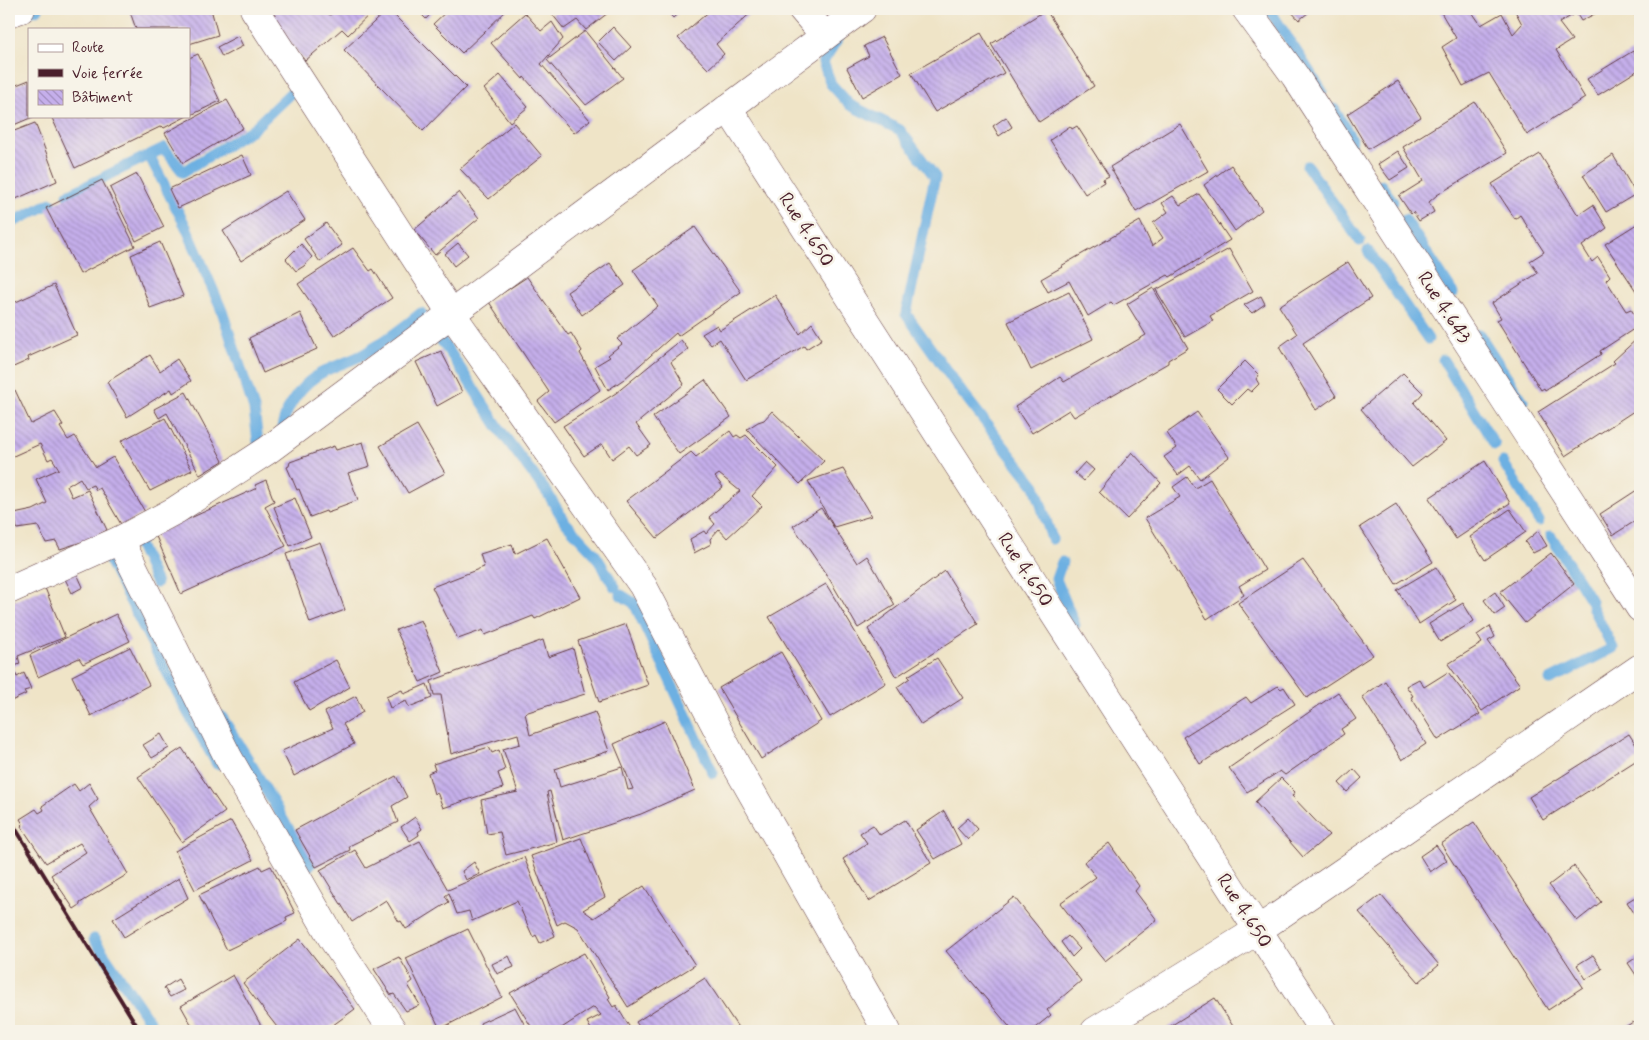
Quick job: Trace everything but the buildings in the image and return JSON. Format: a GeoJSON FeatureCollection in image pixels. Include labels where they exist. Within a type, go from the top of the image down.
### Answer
{"type":"FeatureCollection","features":[{"type":"Feature","properties":{"kind":"street"},"geometry":{"type":"LineString","coordinates":[[9,13],[21,9]]}},
{"type":"Feature","properties":{"kind":"street"},"geometry":{"type":"LineString","coordinates":[[254,9],[452,313],[643,586],[736,765],[887,1031]]}},
{"type":"Feature","properties":{"kind":"street"},"geometry":{"type":"LineString","coordinates":[[802,9],[825,36]]}},
{"type":"Feature","properties":{"kind":"street"},"geometry":{"type":"LineString","coordinates":[[9,590],[120,540],[176,510],[268,450],[862,9]]}},
{"type":"Feature","properties":{"kind":"street","name":"Rue 4.643"},"geometry":{"type":"LineString","coordinates":[[1246,9],[1295,76],[1640,608]]}},
{"type":"Feature","properties":{"kind":"street","name":"Rue 4.650"},"geometry":{"type":"LineString","coordinates":[[728,108],[1323,1031]]}},
{"type":"Feature","properties":{"kind":"street"},"geometry":{"type":"LineString","coordinates":[[120,540],[228,757],[332,938],[393,1031]]}},
{"type":"Feature","properties":{"kind":"street"},"geometry":{"type":"LineString","coordinates":[[1095,1031],[1258,930],[1640,668]]}},
{"type":"Feature","properties":{"kind":"waterway"},"geometry":{"type":"LineString","coordinates":[[20,15],[38,9]]}},
{"type":"Feature","properties":{"kind":"waterway"},"geometry":{"type":"LineString","coordinates":[[827,9],[835,17]]}},
{"type":"Feature","properties":{"kind":"waterway"},"geometry":{"type":"LineString","coordinates":[[1269,9],[1322,91]]}},
{"type":"Feature","properties":{"kind":"waterway"},"geometry":{"type":"LineString","coordinates":[[839,36],[823,62],[831,84],[850,105],[900,130],[935,177],[906,314],[963,394]]}},
{"type":"Feature","properties":{"kind":"waterway"},"geometry":{"type":"LineString","coordinates":[[106,176],[164,148],[183,172],[253,129],[302,82]]}},
{"type":"Feature","properties":{"kind":"waterway"},"geometry":{"type":"LineString","coordinates":[[1334,109],[1352,140]]}},
{"type":"Feature","properties":{"kind":"waterway"},"geometry":{"type":"LineString","coordinates":[[149,155],[187,229],[222,311],[254,409],[258,442]]}},
{"type":"Feature","properties":{"kind":"waterway"},"geometry":{"type":"LineString","coordinates":[[1307,166],[1360,241]]}},
{"type":"Feature","properties":{"kind":"waterway"},"geometry":{"type":"LineString","coordinates":[[68,195],[103,178]]}},
{"type":"Feature","properties":{"kind":"waterway"},"geometry":{"type":"LineString","coordinates":[[1381,185],[1393,202]]}},
{"type":"Feature","properties":{"kind":"waterway"},"geometry":{"type":"LineString","coordinates":[[9,224],[51,203]]}},
{"type":"Feature","properties":{"kind":"waterway"},"geometry":{"type":"LineString","coordinates":[[1405,219],[1453,293]]}},
{"type":"Feature","properties":{"kind":"waterway"},"geometry":{"type":"LineString","coordinates":[[1368,251],[1428,339]]}},
{"type":"Feature","properties":{"kind":"waterway"},"geometry":{"type":"LineString","coordinates":[[281,435],[285,416],[290,406],[301,389],[309,382],[325,371],[355,359],[379,345],[421,313],[451,354],[505,437],[548,494],[565,522],[594,553],[615,587]]}},
{"type":"Feature","properties":{"kind":"waterway"},"geometry":{"type":"LineString","coordinates":[[1479,334],[1523,401]]}},
{"type":"Feature","properties":{"kind":"waterway"},"geometry":{"type":"LineString","coordinates":[[1443,360],[1495,445]]}},
{"type":"Feature","properties":{"kind":"waterway"},"geometry":{"type":"LineString","coordinates":[[965,396],[996,436]]}},
{"type":"Feature","properties":{"kind":"waterway"},"geometry":{"type":"LineString","coordinates":[[998,439],[1035,486],[1052,539]]}},
{"type":"Feature","properties":{"kind":"waterway"},"geometry":{"type":"LineString","coordinates":[[1503,462],[1539,521]]}},
{"type":"Feature","properties":{"kind":"waterway"},"geometry":{"type":"LineString","coordinates":[[146,534],[138,543],[156,583]]}},
{"type":"Feature","properties":{"kind":"waterway"},"geometry":{"type":"LineString","coordinates":[[1551,536],[1591,601]]}},
{"type":"Feature","properties":{"kind":"waterway"},"geometry":{"type":"LineString","coordinates":[[124,552],[110,562],[188,713],[217,764]]}},
{"type":"Feature","properties":{"kind":"waterway"},"geometry":{"type":"LineString","coordinates":[[1062,562],[1056,579],[1075,625]]}},
{"type":"Feature","properties":{"kind":"waterway"},"geometry":{"type":"LineString","coordinates":[[621,595],[634,603],[713,773]]}},
{"type":"Feature","properties":{"kind":"waterway"},"geometry":{"type":"LineString","coordinates":[[1550,680],[1613,648],[1592,607]]}},
{"type":"Feature","properties":{"kind":"waterway"},"geometry":{"type":"LineString","coordinates":[[221,716],[248,759]]}},
{"type":"Feature","properties":{"kind":"waterway"},"geometry":{"type":"LineString","coordinates":[[251,764],[285,823]]}},
{"type":"Feature","properties":{"kind":"waterway"},"geometry":{"type":"LineString","coordinates":[[287,826],[310,865]]}},
{"type":"Feature","properties":{"kind":"waterway"},"geometry":{"type":"LineString","coordinates":[[94,939],[156,1031]]}},
{"type":"Feature","properties":{"kind":"railway"},"geometry":{"type":"LineString","coordinates":[[9,818],[140,1031]]}}]}
